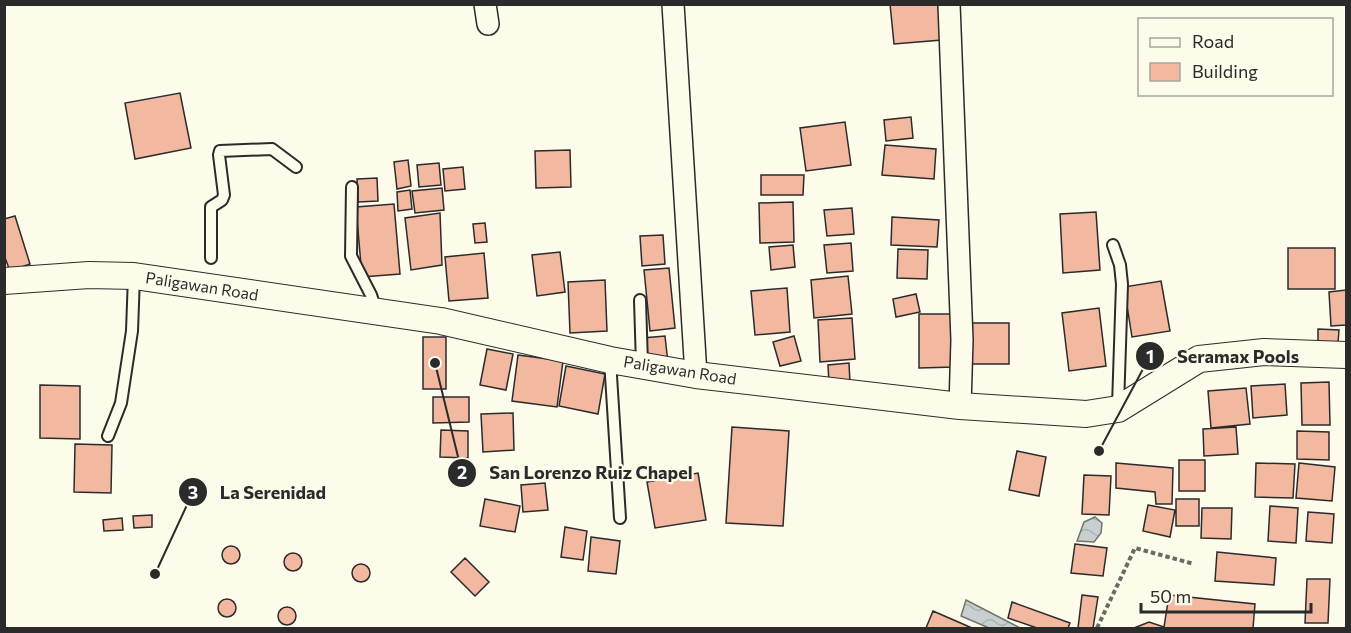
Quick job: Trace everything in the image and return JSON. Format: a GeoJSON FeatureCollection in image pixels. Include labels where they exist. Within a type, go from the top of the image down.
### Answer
{"type":"FeatureCollection","features":[{"type":"Feature","properties":{"kind":"street"},"geometry":{"type":"LineString","coordinates":[[673,4],[696,375]]}},
{"type":"Feature","properties":{"kind":"street"},"geometry":{"type":"LineString","coordinates":[[949,4],[962,340],[960,406]]}},
{"type":"Feature","properties":{"kind":"street","name":"Paligawan Road"},"geometry":{"type":"LineString","coordinates":[[4,280],[89,275],[134,276],[211,284],[441,321],[610,360],[696,375],[960,406],[1086,414],[1118,409],[1199,359],[1264,352],[1347,355]]}},
{"type":"Feature","properties":{"kind":"lane"},"geometry":{"type":"LineString","coordinates":[[211,258],[211,207],[222,200],[224,195],[220,151],[272,149],[296,167]]}},
{"type":"Feature","properties":{"kind":"lane"},"geometry":{"type":"LineString","coordinates":[[352,187],[351,256],[371,296],[376,312]]}},
{"type":"Feature","properties":{"kind":"lane"},"geometry":{"type":"LineString","coordinates":[[1113,245],[1120,265],[1122,284],[1118,409]]}},
{"type":"Feature","properties":{"kind":"lane"},"geometry":{"type":"LineString","coordinates":[[108,436],[121,403],[132,331],[134,276]]}},
{"type":"Feature","properties":{"kind":"lane"},"geometry":{"type":"LineString","coordinates":[[640,300],[642,365]]}},
{"type":"Feature","properties":{"kind":"lane"},"geometry":{"type":"LineString","coordinates":[[610,360],[620,518]]}},
{"type":"Feature","properties":{"kind":"path"},"geometry":{"type":"LineString","coordinates":[[1097,628],[1135,548],[1194,564]]}},
{"type":"Feature","properties":{"kind":"water"},"geometry":{"type":"Polygon","coordinates":[[[1095,517],[1102,523],[1101,533],[1094,542],[1077,541],[1084,522],[1095,517]]]}},
{"type":"Feature","properties":{"kind":"water"},"geometry":{"type":"Polygon","coordinates":[[[966,600],[1020,628],[989,628],[961,616],[966,600]]]}},
{"type":"Feature","properties":{"kind":"building"},"geometry":{"type":"Polygon","coordinates":[[[890,4],[938,4],[942,40],[894,44],[890,4]]]}},
{"type":"Feature","properties":{"kind":"building"},"geometry":{"type":"Polygon","coordinates":[[[180,93],[191,148],[135,159],[125,103],[180,93]]]}},
{"type":"Feature","properties":{"kind":"building"},"geometry":{"type":"Polygon","coordinates":[[[911,117],[913,138],[886,141],[884,120],[911,117]]]}},
{"type":"Feature","properties":{"kind":"building"},"geometry":{"type":"Polygon","coordinates":[[[845,122],[851,165],[806,171],[800,128],[845,122]]]}},
{"type":"Feature","properties":{"kind":"building"},"geometry":{"type":"Polygon","coordinates":[[[885,145],[936,149],[934,179],[882,175],[885,145]]]}},
{"type":"Feature","properties":{"kind":"building"},"geometry":{"type":"Polygon","coordinates":[[[570,150],[571,187],[536,188],[535,151],[570,150]]]}},
{"type":"Feature","properties":{"kind":"building"},"geometry":{"type":"Polygon","coordinates":[[[408,160],[411,186],[397,189],[394,162],[408,160]]]}},
{"type":"Feature","properties":{"kind":"building"},"geometry":{"type":"Polygon","coordinates":[[[439,163],[441,185],[419,187],[417,165],[439,163]]]}},
{"type":"Feature","properties":{"kind":"building"},"geometry":{"type":"Polygon","coordinates":[[[463,167],[465,189],[445,191],[443,169],[463,167]]]}},
{"type":"Feature","properties":{"kind":"building"},"geometry":{"type":"Polygon","coordinates":[[[761,175],[804,175],[803,195],[761,195],[761,175]]]}},
{"type":"Feature","properties":{"kind":"building"},"geometry":{"type":"Polygon","coordinates":[[[377,178],[378,201],[358,202],[357,179],[377,178]]]}},
{"type":"Feature","properties":{"kind":"building"},"geometry":{"type":"Polygon","coordinates":[[[442,188],[444,210],[415,213],[412,191],[442,188]]]}},
{"type":"Feature","properties":{"kind":"building"},"geometry":{"type":"Polygon","coordinates":[[[410,190],[412,209],[398,211],[397,192],[410,190]]]}},
{"type":"Feature","properties":{"kind":"building"},"geometry":{"type":"Polygon","coordinates":[[[793,202],[794,242],[760,243],[759,203],[793,202]]]}},
{"type":"Feature","properties":{"kind":"building"},"geometry":{"type":"Polygon","coordinates":[[[394,204],[400,274],[362,277],[356,207],[394,204]]]}},
{"type":"Feature","properties":{"kind":"building"},"geometry":{"type":"Polygon","coordinates":[[[852,208],[854,234],[827,236],[824,210],[852,208]]]}},
{"type":"Feature","properties":{"kind":"building"},"geometry":{"type":"Polygon","coordinates":[[[1096,212],[1100,270],[1063,273],[1060,214],[1096,212]]]}},
{"type":"Feature","properties":{"kind":"building"},"geometry":{"type":"Polygon","coordinates":[[[440,213],[442,265],[411,270],[405,218],[440,213]]]}},
{"type":"Feature","properties":{"kind":"building"},"geometry":{"type":"Polygon","coordinates":[[[15,216],[30,264],[10,271],[4,255],[4,219],[15,216]]]}},
{"type":"Feature","properties":{"kind":"building"},"geometry":{"type":"Polygon","coordinates":[[[892,217],[939,220],[937,247],[891,245],[892,217]]]}},
{"type":"Feature","properties":{"kind":"building"},"geometry":{"type":"Polygon","coordinates":[[[485,223],[487,242],[475,243],[473,224],[485,223]]]}},
{"type":"Feature","properties":{"kind":"building"},"geometry":{"type":"Polygon","coordinates":[[[663,235],[665,264],[642,266],[640,236],[663,235]]]}},
{"type":"Feature","properties":{"kind":"building"},"geometry":{"type":"Polygon","coordinates":[[[851,243],[853,271],[827,273],[824,245],[851,243]]]}},
{"type":"Feature","properties":{"kind":"building"},"geometry":{"type":"Polygon","coordinates":[[[793,245],[795,267],[771,270],[769,247],[793,245]]]}},
{"type":"Feature","properties":{"kind":"building"},"geometry":{"type":"Polygon","coordinates":[[[1288,248],[1335,248],[1335,289],[1288,289],[1288,248]]]}},
{"type":"Feature","properties":{"kind":"building"},"geometry":{"type":"Polygon","coordinates":[[[898,249],[928,250],[927,279],[897,278],[898,249]]]}},
{"type":"Feature","properties":{"kind":"building"},"geometry":{"type":"Polygon","coordinates":[[[560,252],[565,292],[537,296],[532,255],[560,252]]]}},
{"type":"Feature","properties":{"kind":"building"},"geometry":{"type":"Polygon","coordinates":[[[484,253],[488,298],[449,301],[445,257],[484,253]]]}},
{"type":"Feature","properties":{"kind":"building"},"geometry":{"type":"Polygon","coordinates":[[[669,268],[675,328],[650,331],[644,270],[669,268]]]}},
{"type":"Feature","properties":{"kind":"building"},"geometry":{"type":"Polygon","coordinates":[[[848,276],[852,314],[814,318],[811,280],[848,276]]]}},
{"type":"Feature","properties":{"kind":"building"},"geometry":{"type":"Polygon","coordinates":[[[605,280],[607,331],[570,333],[568,282],[605,280]]]}},
{"type":"Feature","properties":{"kind":"building"},"geometry":{"type":"Polygon","coordinates":[[[1161,281],[1170,331],[1132,337],[1124,287],[1161,281]]]}},
{"type":"Feature","properties":{"kind":"building"},"geometry":{"type":"Polygon","coordinates":[[[787,288],[790,332],[755,335],[751,291],[787,288]]]}},
{"type":"Feature","properties":{"kind":"building"},"geometry":{"type":"Polygon","coordinates":[[[1346,290],[1346,325],[1331,326],[1329,292],[1346,290]]]}},
{"type":"Feature","properties":{"kind":"building"},"geometry":{"type":"Polygon","coordinates":[[[916,294],[920,312],[896,317],[893,299],[916,294]]]}},
{"type":"Feature","properties":{"kind":"building"},"geometry":{"type":"Polygon","coordinates":[[[1099,308],[1106,366],[1069,371],[1062,313],[1099,308]]]}},
{"type":"Feature","properties":{"kind":"building"},"geometry":{"type":"Polygon","coordinates":[[[919,314],[954,314],[955,367],[919,368],[919,314]]]}},
{"type":"Feature","properties":{"kind":"building"},"geometry":{"type":"Polygon","coordinates":[[[852,318],[855,359],[820,362],[818,320],[852,318]]]}},
{"type":"Feature","properties":{"kind":"building"},"geometry":{"type":"Polygon","coordinates":[[[968,323],[1009,323],[1009,364],[968,364],[968,323]]]}},
{"type":"Feature","properties":{"kind":"building"},"geometry":{"type":"Polygon","coordinates":[[[1318,329],[1339,330],[1338,343],[1318,342],[1318,329]]]}},
{"type":"Feature","properties":{"kind":"building"},"geometry":{"type":"Polygon","coordinates":[[[665,336],[668,363],[645,365],[642,338],[665,336]]]}},
{"type":"Feature","properties":{"kind":"building"},"geometry":{"type":"Polygon","coordinates":[[[794,336],[801,361],[780,366],[773,342],[794,336]]]}},
{"type":"Feature","properties":{"kind":"building"},"geometry":{"type":"Polygon","coordinates":[[[423,337],[446,337],[446,389],[423,389],[423,337]]]}},
{"type":"Feature","properties":{"kind":"building"},"geometry":{"type":"Polygon","coordinates":[[[487,349],[513,354],[506,390],[480,385],[487,349]]]}},
{"type":"Feature","properties":{"kind":"building"},"geometry":{"type":"Polygon","coordinates":[[[518,355],[563,361],[557,407],[512,401],[518,355]]]}},
{"type":"Feature","properties":{"kind":"building"},"geometry":{"type":"Polygon","coordinates":[[[849,363],[850,383],[829,384],[828,365],[849,363]]]}},
{"type":"Feature","properties":{"kind":"building"},"geometry":{"type":"Polygon","coordinates":[[[566,366],[605,374],[598,414],[559,406],[566,366]]]}},
{"type":"Feature","properties":{"kind":"building"},"geometry":{"type":"Polygon","coordinates":[[[1329,382],[1330,425],[1302,425],[1301,383],[1329,382]]]}},
{"type":"Feature","properties":{"kind":"building"},"geometry":{"type":"Polygon","coordinates":[[[1285,384],[1287,415],[1253,418],[1251,386],[1285,384]]]}},
{"type":"Feature","properties":{"kind":"building"},"geometry":{"type":"Polygon","coordinates":[[[40,385],[80,386],[80,439],[40,438],[40,385]]]}},
{"type":"Feature","properties":{"kind":"building"},"geometry":{"type":"Polygon","coordinates":[[[1246,388],[1250,424],[1211,428],[1208,391],[1246,388]]]}},
{"type":"Feature","properties":{"kind":"building"},"geometry":{"type":"Polygon","coordinates":[[[433,397],[469,397],[469,422],[433,423],[433,397]]]}},
{"type":"Feature","properties":{"kind":"building"},"geometry":{"type":"Polygon","coordinates":[[[513,413],[514,450],[483,452],[481,414],[513,413]]]}},
{"type":"Feature","properties":{"kind":"building"},"geometry":{"type":"Polygon","coordinates":[[[732,427],[789,431],[783,526],[726,523],[732,427]]]}},
{"type":"Feature","properties":{"kind":"building"},"geometry":{"type":"Polygon","coordinates":[[[1236,427],[1238,454],[1204,456],[1203,429],[1236,427]]]}},
{"type":"Feature","properties":{"kind":"building"},"geometry":{"type":"Polygon","coordinates":[[[441,430],[468,431],[468,458],[440,457],[441,430]]]}},
{"type":"Feature","properties":{"kind":"building"},"geometry":{"type":"Polygon","coordinates":[[[1297,431],[1329,432],[1329,460],[1297,459],[1297,431]]]}},
{"type":"Feature","properties":{"kind":"building"},"geometry":{"type":"Polygon","coordinates":[[[75,444],[112,445],[111,493],[74,492],[75,444]]]}},
{"type":"Feature","properties":{"kind":"building"},"geometry":{"type":"Polygon","coordinates":[[[1017,451],[1046,457],[1039,496],[1009,490],[1017,451]]]}},
{"type":"Feature","properties":{"kind":"building"},"geometry":{"type":"Polygon","coordinates":[[[1179,460],[1205,460],[1205,491],[1179,491],[1179,460]]]}},
{"type":"Feature","properties":{"kind":"building"},"geometry":{"type":"Polygon","coordinates":[[[1116,463],[1173,468],[1172,504],[1156,504],[1155,492],[1116,488],[1116,463]]]}},
{"type":"Feature","properties":{"kind":"building"},"geometry":{"type":"Polygon","coordinates":[[[1256,463],[1295,464],[1293,498],[1255,497],[1256,463]]]}},
{"type":"Feature","properties":{"kind":"building"},"geometry":{"type":"Polygon","coordinates":[[[1299,463],[1335,467],[1332,501],[1296,498],[1299,463]]]}},
{"type":"Feature","properties":{"kind":"building"},"geometry":{"type":"Polygon","coordinates":[[[698,473],[706,520],[655,528],[647,482],[698,473]]]}},
{"type":"Feature","properties":{"kind":"building"},"geometry":{"type":"Polygon","coordinates":[[[1084,475],[1111,476],[1109,515],[1082,514],[1084,475]]]}},
{"type":"Feature","properties":{"kind":"building"},"geometry":{"type":"Polygon","coordinates":[[[545,483],[548,510],[523,512],[521,485],[545,483]]]}},
{"type":"Feature","properties":{"kind":"building"},"geometry":{"type":"Polygon","coordinates":[[[485,499],[520,506],[515,532],[480,526],[485,499]]]}},
{"type":"Feature","properties":{"kind":"building"},"geometry":{"type":"Polygon","coordinates":[[[1176,499],[1199,499],[1199,526],[1176,526],[1176,499]]]}},
{"type":"Feature","properties":{"kind":"building"},"geometry":{"type":"Polygon","coordinates":[[[1148,505],[1175,510],[1170,537],[1143,531],[1148,505]]]}},
{"type":"Feature","properties":{"kind":"building"},"geometry":{"type":"Polygon","coordinates":[[[1270,506],[1298,508],[1296,543],[1268,541],[1270,506]]]}},
{"type":"Feature","properties":{"kind":"building"},"geometry":{"type":"Polygon","coordinates":[[[1202,508],[1232,508],[1231,539],[1201,538],[1202,508]]]}},
{"type":"Feature","properties":{"kind":"building"},"geometry":{"type":"Polygon","coordinates":[[[1308,512],[1334,514],[1332,543],[1306,541],[1308,512]]]}},
{"type":"Feature","properties":{"kind":"building"},"geometry":{"type":"Polygon","coordinates":[[[152,515],[152,527],[134,528],[133,516],[152,515]]]}},
{"type":"Feature","properties":{"kind":"building"},"geometry":{"type":"Polygon","coordinates":[[[122,518],[123,530],[104,531],[103,520],[122,518]]]}},
{"type":"Feature","properties":{"kind":"building"},"geometry":{"type":"Polygon","coordinates":[[[565,527],[587,531],[583,560],[561,557],[565,527]]]}},
{"type":"Feature","properties":{"kind":"building"},"geometry":{"type":"Polygon","coordinates":[[[591,537],[620,541],[616,574],[588,571],[591,537]]]}},
{"type":"Feature","properties":{"kind":"building"},"geometry":{"type":"Polygon","coordinates":[[[1075,544],[1107,548],[1103,576],[1071,573],[1075,544]]]}},
{"type":"Feature","properties":{"kind":"building"},"geometry":{"type":"Polygon","coordinates":[[[231,546],[238,548],[240,555],[238,562],[231,564],[224,562],[222,555],[224,548],[231,546]]]}},
{"type":"Feature","properties":{"kind":"building"},"geometry":{"type":"Polygon","coordinates":[[[1217,552],[1276,558],[1274,585],[1215,581],[1217,552]]]}},
{"type":"Feature","properties":{"kind":"building"},"geometry":{"type":"Polygon","coordinates":[[[289,553],[297,553],[302,558],[300,569],[289,571],[284,566],[284,558],[289,553]]]}},
{"type":"Feature","properties":{"kind":"building"},"geometry":{"type":"Polygon","coordinates":[[[465,558],[489,582],[475,596],[451,572],[465,558]]]}},
{"type":"Feature","properties":{"kind":"building"},"geometry":{"type":"Polygon","coordinates":[[[361,564],[369,569],[370,573],[365,581],[361,582],[353,577],[352,573],[357,565],[361,564]]]}},
{"type":"Feature","properties":{"kind":"building"},"geometry":{"type":"Polygon","coordinates":[[[1307,579],[1330,579],[1328,623],[1305,623],[1307,579]]]}},
{"type":"Feature","properties":{"kind":"building"},"geometry":{"type":"Polygon","coordinates":[[[1082,595],[1098,597],[1093,628],[1078,628],[1082,595]]]}},
{"type":"Feature","properties":{"kind":"building"},"geometry":{"type":"Polygon","coordinates":[[[1169,595],[1255,604],[1253,628],[1134,628],[1149,622],[1164,627],[1169,595]]]}},
{"type":"Feature","properties":{"kind":"building"},"geometry":{"type":"Polygon","coordinates":[[[223,599],[231,599],[236,604],[234,615],[223,617],[218,612],[218,604],[223,599]]]}},
{"type":"Feature","properties":{"kind":"building"},"geometry":{"type":"Polygon","coordinates":[[[1012,602],[1070,623],[1068,628],[1037,628],[1008,618],[1012,602]]]}},
{"type":"Feature","properties":{"kind":"building"},"geometry":{"type":"Polygon","coordinates":[[[283,607],[291,607],[296,612],[294,623],[283,625],[278,620],[278,612],[283,607]]]}},
{"type":"Feature","properties":{"kind":"building"},"geometry":{"type":"Polygon","coordinates":[[[933,611],[972,628],[926,628],[933,611]]]}},
{"type":"Feature","properties":{"kind":"place","name":"San Lorenzo Ruiz Chapel"},"geometry":{"type":"Point","coordinates":[435,363]}},
{"type":"Feature","properties":{"kind":"place","name":"Seramax Pools"},"geometry":{"type":"Point","coordinates":[1099,451]}},
{"type":"Feature","properties":{"kind":"place","name":"La Serenidad"},"geometry":{"type":"Point","coordinates":[155,574]}}]}
